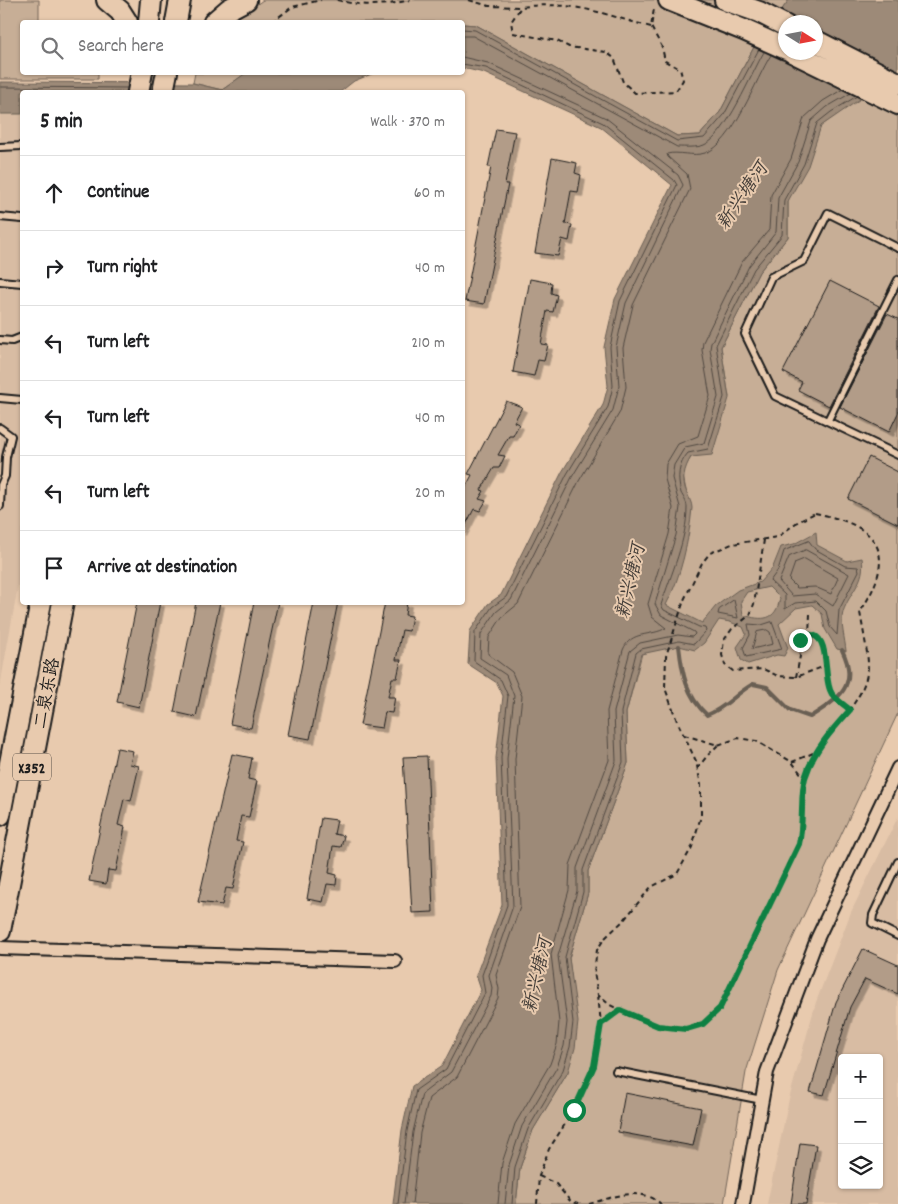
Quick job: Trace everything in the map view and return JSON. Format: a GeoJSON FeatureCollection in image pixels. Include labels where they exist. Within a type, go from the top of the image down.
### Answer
{"type":"FeatureCollection","features":[{"type":"Feature","properties":{"kind":"main road"},"geometry":{"type":"LineString","coordinates":[[107,0],[120,11],[126,20]]}},
{"type":"Feature","properties":{"kind":"main road"},"geometry":{"type":"LineString","coordinates":[[149,20],[151,0]]}},
{"type":"Feature","properties":{"kind":"main road"},"geometry":{"type":"LineString","coordinates":[[176,20],[180,0]]}},
{"type":"Feature","properties":{"kind":"main road"},"geometry":{"type":"LineString","coordinates":[[216,20],[229,9],[246,0]]}},
{"type":"Feature","properties":{"kind":"main road"},"geometry":{"type":"LineString","coordinates":[[726,0],[759,12],[778,22]]}},
{"type":"Feature","properties":{"kind":"main road"},"geometry":{"type":"LineString","coordinates":[[662,4],[744,30],[778,46]]}},
{"type":"Feature","properties":{"kind":"main road"},"geometry":{"type":"LineString","coordinates":[[823,46],[897,96]]}},
{"type":"Feature","properties":{"kind":"main road"},"geometry":{"type":"LineString","coordinates":[[811,60],[897,96]]}},
{"type":"Feature","properties":{"kind":"main road","name":"二泉东路"},"geometry":{"type":"LineString","coordinates":[[0,815],[40,605]]}},
{"type":"Feature","properties":{"kind":"main road","name":"二泉东路"},"geometry":{"type":"LineString","coordinates":[[0,931],[63,605]]}},
{"type":"Feature","properties":{"kind":"street"},"geometry":{"type":"LineString","coordinates":[[743,1204],[767,1072],[817,939],[898,768]]}},
{"type":"Feature","properties":{"kind":"street"},"geometry":{"type":"LineString","coordinates":[[0,948],[395,961]]}},
{"type":"Feature","properties":{"kind":"lane"},"geometry":{"type":"LineString","coordinates":[[0,147],[20,146]]}},
{"type":"Feature","properties":{"kind":"lane"},"geometry":{"type":"LineString","coordinates":[[898,248],[828,213],[804,261],[771,277],[745,334],[775,396],[898,455]]}},
{"type":"Feature","properties":{"kind":"lane"},"geometry":{"type":"LineString","coordinates":[[0,217],[20,219]]}},
{"type":"Feature","properties":{"kind":"lane"},"geometry":{"type":"LineString","coordinates":[[828,420],[898,280]]}},
{"type":"Feature","properties":{"kind":"lane"},"geometry":{"type":"LineString","coordinates":[[0,281],[20,283]]}},
{"type":"Feature","properties":{"kind":"lane"},"geometry":{"type":"LineString","coordinates":[[0,340],[12,341],[20,339]]}},
{"type":"Feature","properties":{"kind":"lane"},"geometry":{"type":"LineString","coordinates":[[0,398],[20,400]]}},
{"type":"Feature","properties":{"kind":"lane"},"geometry":{"type":"LineString","coordinates":[[0,428],[11,436],[3,456],[5,476],[0,485],[0,506]]}},
{"type":"Feature","properties":{"kind":"lane"},"geometry":{"type":"LineString","coordinates":[[898,862],[873,915],[872,923],[898,936]]}},
{"type":"Feature","properties":{"kind":"lane"},"geometry":{"type":"LineString","coordinates":[[616,1070],[762,1100]]}},
{"type":"Feature","properties":{"kind":"path"},"geometry":{"type":"LineString","coordinates":[[275,20],[292,7],[321,0]]}},
{"type":"Feature","properties":{"kind":"path"},"geometry":{"type":"LineString","coordinates":[[337,0],[355,4],[383,6],[411,0]]}},
{"type":"Feature","properties":{"kind":"path"},"geometry":{"type":"LineString","coordinates":[[469,0],[489,6],[521,7],[560,4],[595,10],[650,27],[662,47],[665,61],[680,69],[683,80],[676,92],[635,93],[623,82],[614,58],[606,52],[569,47],[557,41],[513,33],[511,22],[521,7]]}},
{"type":"Feature","properties":{"kind":"path"},"geometry":{"type":"LineString","coordinates":[[650,27],[662,4]]}},
{"type":"Feature","properties":{"kind":"path"},"geometry":{"type":"LineString","coordinates":[[537,1204],[539,1176],[549,1149],[574,1110],[594,1066],[601,1024],[594,972],[597,950],[604,939],[624,920],[651,886],[677,874],[692,847],[701,816],[701,785],[698,769],[665,688],[666,656],[684,600],[702,563],[710,553],[732,544],[778,537],[796,523],[815,513],[833,517],[874,537],[881,550],[881,571],[875,592],[860,612],[868,666],[864,690],[850,710],[830,732],[818,751],[805,779],[803,826],[799,844],[720,1008],[703,1024],[686,1029],[658,1026],[620,1010],[598,995]]}},
{"type":"Feature","properties":{"kind":"path"},"geometry":{"type":"LineString","coordinates":[[764,540],[757,574],[754,604],[750,615],[732,629],[724,640],[722,655],[725,665],[733,671],[763,669],[778,676],[796,678],[826,666]]}},
{"type":"Feature","properties":{"kind":"path"},"geometry":{"type":"LineString","coordinates":[[809,634],[810,614]]}},
{"type":"Feature","properties":{"kind":"path"},"geometry":{"type":"LineString","coordinates":[[796,678],[801,651],[800,640],[802,636],[809,634],[816,636],[825,647],[826,677],[832,694],[850,710]]}},
{"type":"Feature","properties":{"kind":"path"},"geometry":{"type":"LineString","coordinates":[[683,735],[718,745]]}},
{"type":"Feature","properties":{"kind":"path"},"geometry":{"type":"LineString","coordinates":[[698,769],[706,756],[718,745],[738,738],[756,741],[792,762],[805,779]]}},
{"type":"Feature","properties":{"kind":"path"},"geometry":{"type":"LineString","coordinates":[[792,762],[818,751]]}},
{"type":"Feature","properties":{"kind":"path"},"geometry":{"type":"LineString","coordinates":[[601,1024],[620,1010]]}},
{"type":"Feature","properties":{"kind":"path"},"geometry":{"type":"LineString","coordinates":[[539,1176],[556,1184],[570,1203],[578,1204]]}},
{"type":"Feature","properties":{"kind":"path"},"geometry":{"type":"LineString","coordinates":[[589,1204],[617,1194],[640,1195],[661,1204]]}},
{"type":"Feature","properties":{"kind":"shaded area"},"geometry":{"type":"Polygon","coordinates":[[[0,0],[39,0],[39,20],[20,20],[20,75],[98,75],[98,79],[0,79],[0,0]]]}},
{"type":"Feature","properties":{"kind":"shaded area"},"geometry":{"type":"Polygon","coordinates":[[[263,0],[789,0],[754,47],[720,112],[700,135],[677,136],[476,25],[465,24],[465,20],[235,20],[263,0]]]}},
{"type":"Feature","properties":{"kind":"shaded area"},"geometry":{"type":"Polygon","coordinates":[[[195,75],[243,75],[222,90],[193,83],[195,75]]]}},
{"type":"Feature","properties":{"kind":"shaded area"},"geometry":{"type":"Polygon","coordinates":[[[860,96],[898,117],[898,713],[778,970],[746,1072],[724,1204],[516,1204],[520,1168],[533,1130],[568,1072],[572,985],[569,958],[588,893],[588,871],[628,763],[626,713],[686,490],[683,476],[685,467],[729,397],[721,347],[759,272],[788,237],[788,201],[821,126],[860,96]]]}},
{"type":"Feature","properties":{"kind":"shaded area"},"geometry":{"type":"Polygon","coordinates":[[[0,114],[20,114],[20,575],[0,686],[0,114]]]}},
{"type":"Feature","properties":{"kind":"shaded area"},"geometry":{"type":"Polygon","coordinates":[[[898,817],[898,1204],[767,1204],[789,1099],[816,1002],[851,912],[898,817]]]}},
{"type":"Feature","properties":{"kind":"water","name":"新兴塘河"},"geometry":{"type":"Polygon","coordinates":[[[789,0],[898,0],[898,73],[821,126],[808,166],[788,201],[788,237],[759,272],[721,347],[729,398],[712,455],[691,457],[685,470],[684,484],[692,506],[691,520],[680,570],[666,605],[702,623],[716,606],[738,590],[760,582],[773,567],[781,547],[794,544],[816,532],[817,545],[847,561],[862,558],[863,566],[860,580],[842,616],[846,651],[837,649],[825,629],[822,614],[812,605],[796,608],[779,624],[788,648],[784,656],[777,655],[748,664],[741,660],[737,647],[746,634],[743,627],[719,620],[704,643],[695,650],[679,646],[641,654],[626,713],[628,763],[588,871],[588,893],[569,958],[578,1022],[575,1048],[568,1072],[533,1130],[520,1168],[516,1204],[393,1204],[402,1130],[412,1086],[442,1066],[481,990],[476,975],[502,905],[496,758],[503,696],[497,683],[468,664],[470,631],[488,604],[501,595],[562,472],[603,405],[608,386],[604,347],[615,299],[672,185],[601,127],[484,73],[465,68],[465,24],[476,25],[677,136],[700,135],[720,112],[754,47],[789,0]],[[769,587],[747,592],[741,601],[743,615],[757,618],[772,615],[778,606],[780,598],[769,587]]]}},
{"type":"Feature","properties":{"kind":"water"},"geometry":{"type":"Polygon","coordinates":[[[243,75],[369,75],[354,81],[343,90],[222,90],[243,75]]]}},
{"type":"Feature","properties":{"kind":"water"},"geometry":{"type":"Polygon","coordinates":[[[0,82],[193,83],[222,90],[20,90],[20,114],[0,114],[0,82]]]}},
{"type":"Feature","properties":{"kind":"building"},"geometry":{"type":"Polygon","coordinates":[[[496,129],[515,132],[505,184],[508,184],[484,304],[465,301],[491,167],[488,167],[496,129]]]}},
{"type":"Feature","properties":{"kind":"building"},"geometry":{"type":"Polygon","coordinates":[[[552,158],[577,163],[575,173],[581,175],[578,192],[571,191],[565,224],[572,225],[569,241],[562,239],[558,256],[535,253],[552,158]]]}},
{"type":"Feature","properties":{"kind":"building"},"geometry":{"type":"Polygon","coordinates":[[[530,279],[552,283],[551,293],[557,295],[553,312],[547,311],[541,344],[548,345],[544,361],[538,360],[534,376],[513,372],[530,279]]]}},
{"type":"Feature","properties":{"kind":"building"},"geometry":{"type":"Polygon","coordinates":[[[830,281],[879,306],[829,406],[798,390],[802,382],[783,372],[830,281]]]}},
{"type":"Feature","properties":{"kind":"building"},"geometry":{"type":"Polygon","coordinates":[[[887,314],[898,319],[898,413],[889,432],[840,407],[887,314]]]}},
{"type":"Feature","properties":{"kind":"building"},"geometry":{"type":"Polygon","coordinates":[[[506,401],[522,407],[514,422],[519,424],[513,436],[509,436],[498,455],[505,456],[499,468],[494,468],[481,490],[484,491],[479,499],[486,501],[480,511],[474,509],[465,526],[465,488],[472,475],[468,474],[506,401]]]}},
{"type":"Feature","properties":{"kind":"building"},"geometry":{"type":"Polygon","coordinates":[[[869,457],[898,472],[898,524],[848,499],[869,457]]]}},
{"type":"Feature","properties":{"kind":"building"},"geometry":{"type":"Polygon","coordinates":[[[136,605],[159,605],[139,707],[117,702],[136,605]]]}},
{"type":"Feature","properties":{"kind":"building"},"geometry":{"type":"Polygon","coordinates":[[[195,605],[219,605],[196,717],[174,712],[195,605]]]}},
{"type":"Feature","properties":{"kind":"building"},"geometry":{"type":"Polygon","coordinates":[[[253,605],[277,605],[251,728],[230,724],[253,605]]]}},
{"type":"Feature","properties":{"kind":"building"},"geometry":{"type":"Polygon","coordinates":[[[313,605],[337,605],[310,739],[288,735],[313,605]]]}},
{"type":"Feature","properties":{"kind":"building"},"geometry":{"type":"Polygon","coordinates":[[[384,605],[407,605],[405,615],[412,616],[409,631],[402,630],[396,660],[401,660],[397,678],[392,678],[388,697],[395,697],[392,713],[385,712],[382,728],[360,725],[384,605]]]}},
{"type":"Feature","properties":{"kind":"building"},"geometry":{"type":"Polygon","coordinates":[[[117,748],[133,751],[130,764],[139,766],[131,801],[124,799],[118,825],[125,827],[116,871],[108,870],[106,884],[89,881],[117,748]]]}},
{"type":"Feature","properties":{"kind":"building"},"geometry":{"type":"Polygon","coordinates":[[[232,754],[252,758],[248,779],[257,781],[249,817],[241,816],[236,841],[243,842],[233,889],[226,888],[222,905],[198,902],[232,754]]]}},
{"type":"Feature","properties":{"kind":"building"},"geometry":{"type":"Polygon","coordinates":[[[427,756],[433,912],[412,913],[403,757],[427,756]]]}},
{"type":"Feature","properties":{"kind":"building"},"geometry":{"type":"Polygon","coordinates":[[[321,818],[337,820],[334,834],[344,836],[341,847],[333,846],[329,873],[337,875],[336,885],[327,884],[323,902],[307,899],[321,818]]]}},
{"type":"Feature","properties":{"kind":"building"},"geometry":{"type":"Polygon","coordinates":[[[863,949],[898,965],[898,994],[865,979],[850,1007],[824,1095],[810,1092],[836,1002],[863,949]]]}},
{"type":"Feature","properties":{"kind":"building"},"geometry":{"type":"Polygon","coordinates":[[[625,1093],[701,1108],[693,1146],[618,1132],[625,1093]]]}},
{"type":"Feature","properties":{"kind":"building"},"geometry":{"type":"Polygon","coordinates":[[[800,1143],[816,1145],[806,1204],[791,1204],[800,1143]]]}},
{"type":"Feature","properties":{"kind":"waterway"},"geometry":{"type":"LineString","coordinates":[[679,646],[686,684],[694,700],[707,715],[753,684],[767,687],[790,710],[810,717],[837,697],[847,682],[849,673],[842,650]]}},
{"type":"Feature","properties":{"kind":"route"},"geometry":{"type":"LineString","coordinates":[[574,1110],[594,1066],[601,1024],[620,1010],[658,1026],[686,1029],[703,1024],[720,1008],[799,844],[803,826],[805,779],[815,756],[830,732],[850,710],[832,694],[826,677],[825,647],[816,636],[809,634],[802,636],[800,640]]}}]}
